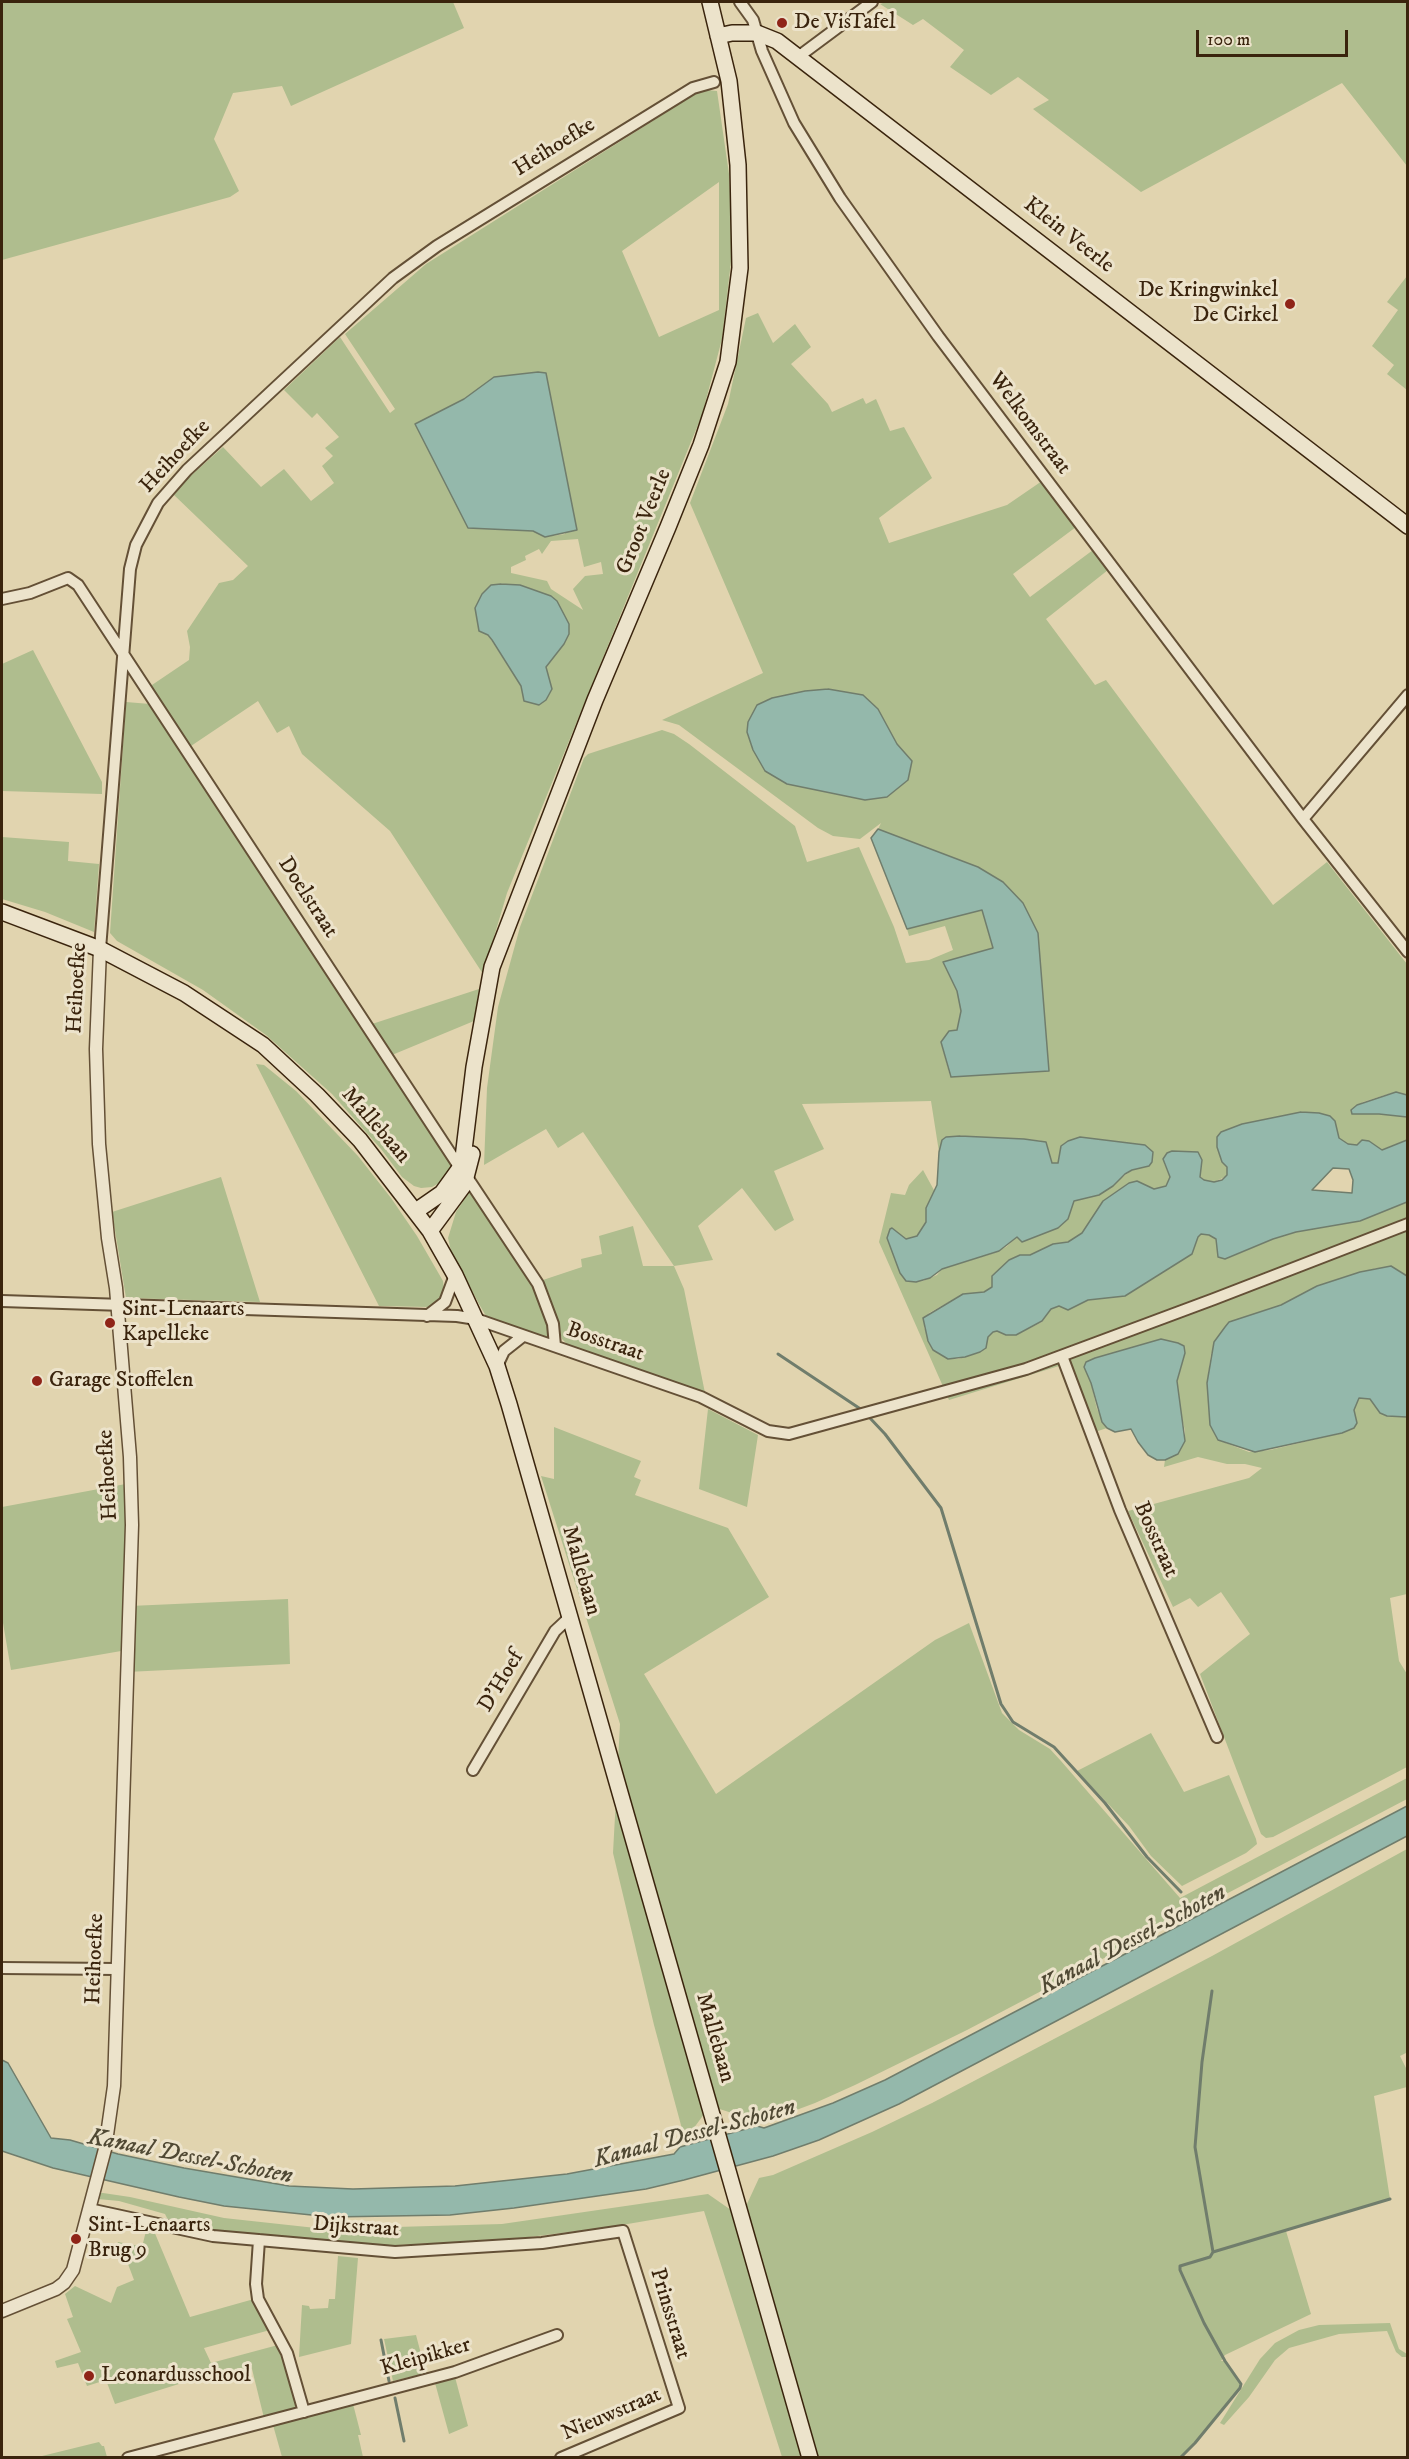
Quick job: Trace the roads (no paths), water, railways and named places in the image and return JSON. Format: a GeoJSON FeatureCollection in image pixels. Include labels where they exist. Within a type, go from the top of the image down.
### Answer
{"type":"FeatureCollection","features":[{"type":"Feature","properties":{"kind":"main road","name":"Groot Veerle"},"geometry":{"type":"LineString","coordinates":[[430,1231],[450,1206],[463,1173],[464,1148],[479,1041],[492,967],[595,700],[693,466],[729,362],[740,268],[738,165],[729,81],[710,2]]}},
{"type":"Feature","properties":{"kind":"main road","name":"Klein Veerle"},"geometry":{"type":"LineString","coordinates":[[718,36],[732,33],[757,33],[777,41],[1407,525]]}},
{"type":"Feature","properties":{"kind":"main road","name":"Mallebaan"},"geometry":{"type":"LineString","coordinates":[[2,912],[100,949],[184,993],[263,1046],[317,1095],[353,1133],[416,1211],[455,1275],[497,1366],[810,2457]]}},
{"type":"Feature","properties":{"kind":"main road","name":"Groot Veerle"},"geometry":{"type":"LineString","coordinates":[[416,1211],[463,1173]]}},
{"type":"Feature","properties":{"kind":"street"},"geometry":{"type":"LineString","coordinates":[[740,2],[753,20],[757,33]]}},
{"type":"Feature","properties":{"kind":"street"},"geometry":{"type":"LineString","coordinates":[[798,57],[872,2]]}},
{"type":"Feature","properties":{"kind":"street","name":"Welkomstraat"},"geometry":{"type":"LineString","coordinates":[[757,33],[762,51],[794,123],[846,207],[938,336],[1303,819],[1407,952]]}},
{"type":"Feature","properties":{"kind":"street","name":"Heihoefke"},"geometry":{"type":"LineString","coordinates":[[2,2311],[56,2289],[64,2283],[73,2270],[105,2149],[114,2086],[132,1525],[130,1457],[117,1304],[104,1208],[99,1144],[96,1049],[100,949],[122,650],[129,569],[136,544],[158,502],[187,470],[393,278],[437,246],[693,88],[714,82]]}},
{"type":"Feature","properties":{"kind":"street","name":"Doelstraat"},"geometry":{"type":"LineString","coordinates":[[2,599],[30,593],[68,578],[78,585],[538,1284],[553,1324],[555,1346]]}},
{"type":"Feature","properties":{"kind":"street"},"geometry":{"type":"LineString","coordinates":[[1303,819],[1407,695]]}},
{"type":"Feature","properties":{"kind":"street","name":"Bosstraat"},"geometry":{"type":"LineString","coordinates":[[2,1301],[476,1319],[701,1397],[768,1431],[789,1434],[941,1394],[1062,1356],[1407,1224]]}},
{"type":"Feature","properties":{"kind":"street"},"geometry":{"type":"LineString","coordinates":[[428,1316],[445,1302],[455,1275]]}},
{"type":"Feature","properties":{"kind":"street"},"geometry":{"type":"LineString","coordinates":[[497,1366],[504,1351],[523,1336]]}},
{"type":"Feature","properties":{"kind":"street","name":"Bosstraat"},"geometry":{"type":"LineString","coordinates":[[1062,1356],[1120,1510],[1217,1737]]}},
{"type":"Feature","properties":{"kind":"street","name":"D'Hoef"},"geometry":{"type":"LineString","coordinates":[[473,1770],[555,1631],[570,1617]]}},
{"type":"Feature","properties":{"kind":"street"},"geometry":{"type":"LineString","coordinates":[[2,1968],[117,1969]]}},
{"type":"Feature","properties":{"kind":"street","name":"Dijkstraat"},"geometry":{"type":"LineString","coordinates":[[89,2209],[213,2236],[395,2252],[542,2243],[623,2231]]}},
{"type":"Feature","properties":{"kind":"street","name":"Prinsstraat"},"geometry":{"type":"LineString","coordinates":[[623,2231],[679,2408]]}},
{"type":"Feature","properties":{"kind":"street"},"geometry":{"type":"LineString","coordinates":[[259,2240],[256,2284],[258,2299],[287,2353],[304,2412]]}},
{"type":"Feature","properties":{"kind":"street","name":"Kleipikker"},"geometry":{"type":"LineString","coordinates":[[128,2457],[456,2372],[557,2335]]}},
{"type":"Feature","properties":{"kind":"street","name":"Nieuwstraat"},"geometry":{"type":"LineString","coordinates":[[561,2457],[679,2408]]}},
{"type":"Feature","properties":{"kind":"water"},"geometry":{"type":"Polygon","coordinates":[[[546,373],[577,530],[545,537],[533,531],[468,528],[415,424],[464,399],[494,377],[546,373]]]}},
{"type":"Feature","properties":{"kind":"water"},"geometry":{"type":"Polygon","coordinates":[[[491,585],[520,585],[551,596],[557,601],[569,624],[569,634],[564,644],[546,667],[552,689],[546,700],[539,705],[524,701],[521,686],[492,640],[488,635],[479,631],[475,608],[482,594],[491,585]]]}},
{"type":"Feature","properties":{"kind":"water"},"geometry":{"type":"Polygon","coordinates":[[[828,689],[863,695],[878,709],[897,744],[912,761],[908,780],[887,797],[865,800],[787,784],[765,771],[753,750],[747,732],[748,722],[757,705],[772,698],[828,689]]]}},
{"type":"Feature","properties":{"kind":"water"},"geometry":{"type":"Polygon","coordinates":[[[878,829],[978,867],[1003,882],[1023,903],[1038,933],[1049,1071],[951,1077],[941,1042],[949,1031],[957,1030],[961,1011],[957,991],[943,962],[993,948],[982,910],[907,929],[871,838],[878,829]]]}},
{"type":"Feature","properties":{"kind":"water"},"geometry":{"type":"Polygon","coordinates":[[[1396,1092],[1407,1095],[1407,1117],[1352,1114],[1351,1110],[1357,1105],[1396,1092]]]}},
{"type":"Feature","properties":{"kind":"water"},"geometry":{"type":"Polygon","coordinates":[[[1301,1112],[1319,1113],[1330,1116],[1335,1121],[1339,1138],[1348,1144],[1357,1145],[1362,1140],[1369,1141],[1382,1150],[1407,1140],[1407,1202],[1360,1221],[1296,1232],[1273,1239],[1225,1259],[1218,1257],[1216,1239],[1201,1234],[1192,1254],[1125,1296],[1088,1300],[1068,1310],[1059,1306],[1051,1309],[1042,1321],[1016,1335],[993,1332],[988,1337],[986,1348],[965,1357],[948,1359],[933,1350],[928,1341],[923,1318],[963,1294],[984,1292],[992,1287],[992,1276],[1009,1260],[1020,1255],[1030,1255],[1053,1244],[1068,1242],[1082,1233],[1103,1201],[1129,1183],[1137,1181],[1154,1189],[1166,1186],[1170,1177],[1163,1159],[1167,1153],[1172,1151],[1198,1152],[1202,1160],[1200,1177],[1214,1182],[1222,1180],[1227,1175],[1227,1167],[1222,1162],[1217,1147],[1217,1137],[1221,1132],[1242,1124],[1301,1112]],[[1333,1168],[1312,1190],[1352,1193],[1353,1180],[1349,1169],[1333,1168]]]}},
{"type":"Feature","properties":{"kind":"water"},"geometry":{"type":"Polygon","coordinates":[[[946,1137],[1046,1142],[1052,1163],[1058,1163],[1061,1146],[1080,1137],[1145,1145],[1153,1152],[1152,1162],[1149,1166],[1125,1174],[1099,1195],[1074,1201],[1068,1219],[1058,1228],[1022,1242],[1017,1237],[999,1251],[942,1269],[930,1278],[916,1282],[906,1281],[900,1273],[887,1238],[890,1229],[892,1228],[906,1239],[917,1236],[926,1222],[926,1208],[937,1185],[942,1140],[946,1137]]]}},
{"type":"Feature","properties":{"kind":"water"},"geometry":{"type":"Polygon","coordinates":[[[1391,1266],[1407,1276],[1407,1417],[1387,1416],[1380,1413],[1370,1399],[1359,1398],[1354,1410],[1357,1423],[1354,1428],[1342,1433],[1255,1452],[1218,1440],[1210,1425],[1207,1383],[1214,1342],[1229,1322],[1281,1305],[1317,1286],[1360,1272],[1391,1266]]]}},
{"type":"Feature","properties":{"kind":"water"},"geometry":{"type":"Polygon","coordinates":[[[1161,1339],[1184,1346],[1185,1353],[1177,1381],[1185,1441],[1178,1454],[1165,1460],[1157,1460],[1148,1455],[1131,1429],[1115,1432],[1102,1422],[1084,1367],[1086,1362],[1095,1358],[1161,1339]]]}},
{"type":"Feature","properties":{"kind":"water"},"geometry":{"type":"Polygon","coordinates":[[[1407,1806],[1407,1836],[899,2104],[819,2140],[773,2156],[684,2180],[646,2189],[450,2215],[331,2217],[224,2206],[179,2197],[53,2168],[2,2151],[2,2060],[8,2063],[51,2138],[70,2140],[118,2154],[184,2168],[289,2186],[353,2189],[455,2186],[567,2174],[674,2154],[680,2147],[757,2126],[764,2128],[833,2103],[885,2080],[1407,1806]]]}},
{"type":"Feature","properties":{"kind":"waterway"},"geometry":{"type":"LineString","coordinates":[[778,1354],[862,1410]]}},
{"type":"Feature","properties":{"kind":"waterway","name":"Kanaal Dessel-Schoten"},"geometry":{"type":"LineString","coordinates":[[869,1417],[885,1434],[941,1508],[1001,1704],[1013,1722],[1054,1747],[1105,1803],[1147,1857],[1181,1892]]}},
{"type":"Feature","properties":{"kind":"waterway"},"geometry":{"type":"LineString","coordinates":[[1180,2458],[1195,2443],[1241,2384],[1204,2323],[1180,2270],[1180,2266],[1210,2257],[1213,2252],[1195,2147],[1202,2062],[1212,1991]]}},
{"type":"Feature","properties":{"kind":"waterway"},"geometry":{"type":"LineString","coordinates":[[1213,2252],[1390,2199]]}},
{"type":"Feature","properties":{"kind":"waterway"},"geometry":{"type":"LineString","coordinates":[[381,2340],[389,2381]]}},
{"type":"Feature","properties":{"kind":"waterway"},"geometry":{"type":"LineString","coordinates":[[395,2398],[404,2441]]}},
{"type":"Feature","properties":{"kind":"place","name":"De VisTafel"},"geometry":{"type":"Point","coordinates":[782,23]}},
{"type":"Feature","properties":{"kind":"place","name":"De Kringwinkel De Cirkel"},"geometry":{"type":"Point","coordinates":[1290,304]}},
{"type":"Feature","properties":{"kind":"place","name":"Sint-Lenaarts Kapelleke"},"geometry":{"type":"Point","coordinates":[110,1323]}},
{"type":"Feature","properties":{"kind":"place","name":"Garage Stoffelen"},"geometry":{"type":"Point","coordinates":[37,1381]}},
{"type":"Feature","properties":{"kind":"place","name":"Sint-Lenaarts Brug 9"},"geometry":{"type":"Point","coordinates":[76,2239]}},
{"type":"Feature","properties":{"kind":"place","name":"Leonardusschool"},"geometry":{"type":"Point","coordinates":[89,2376]}}]}
